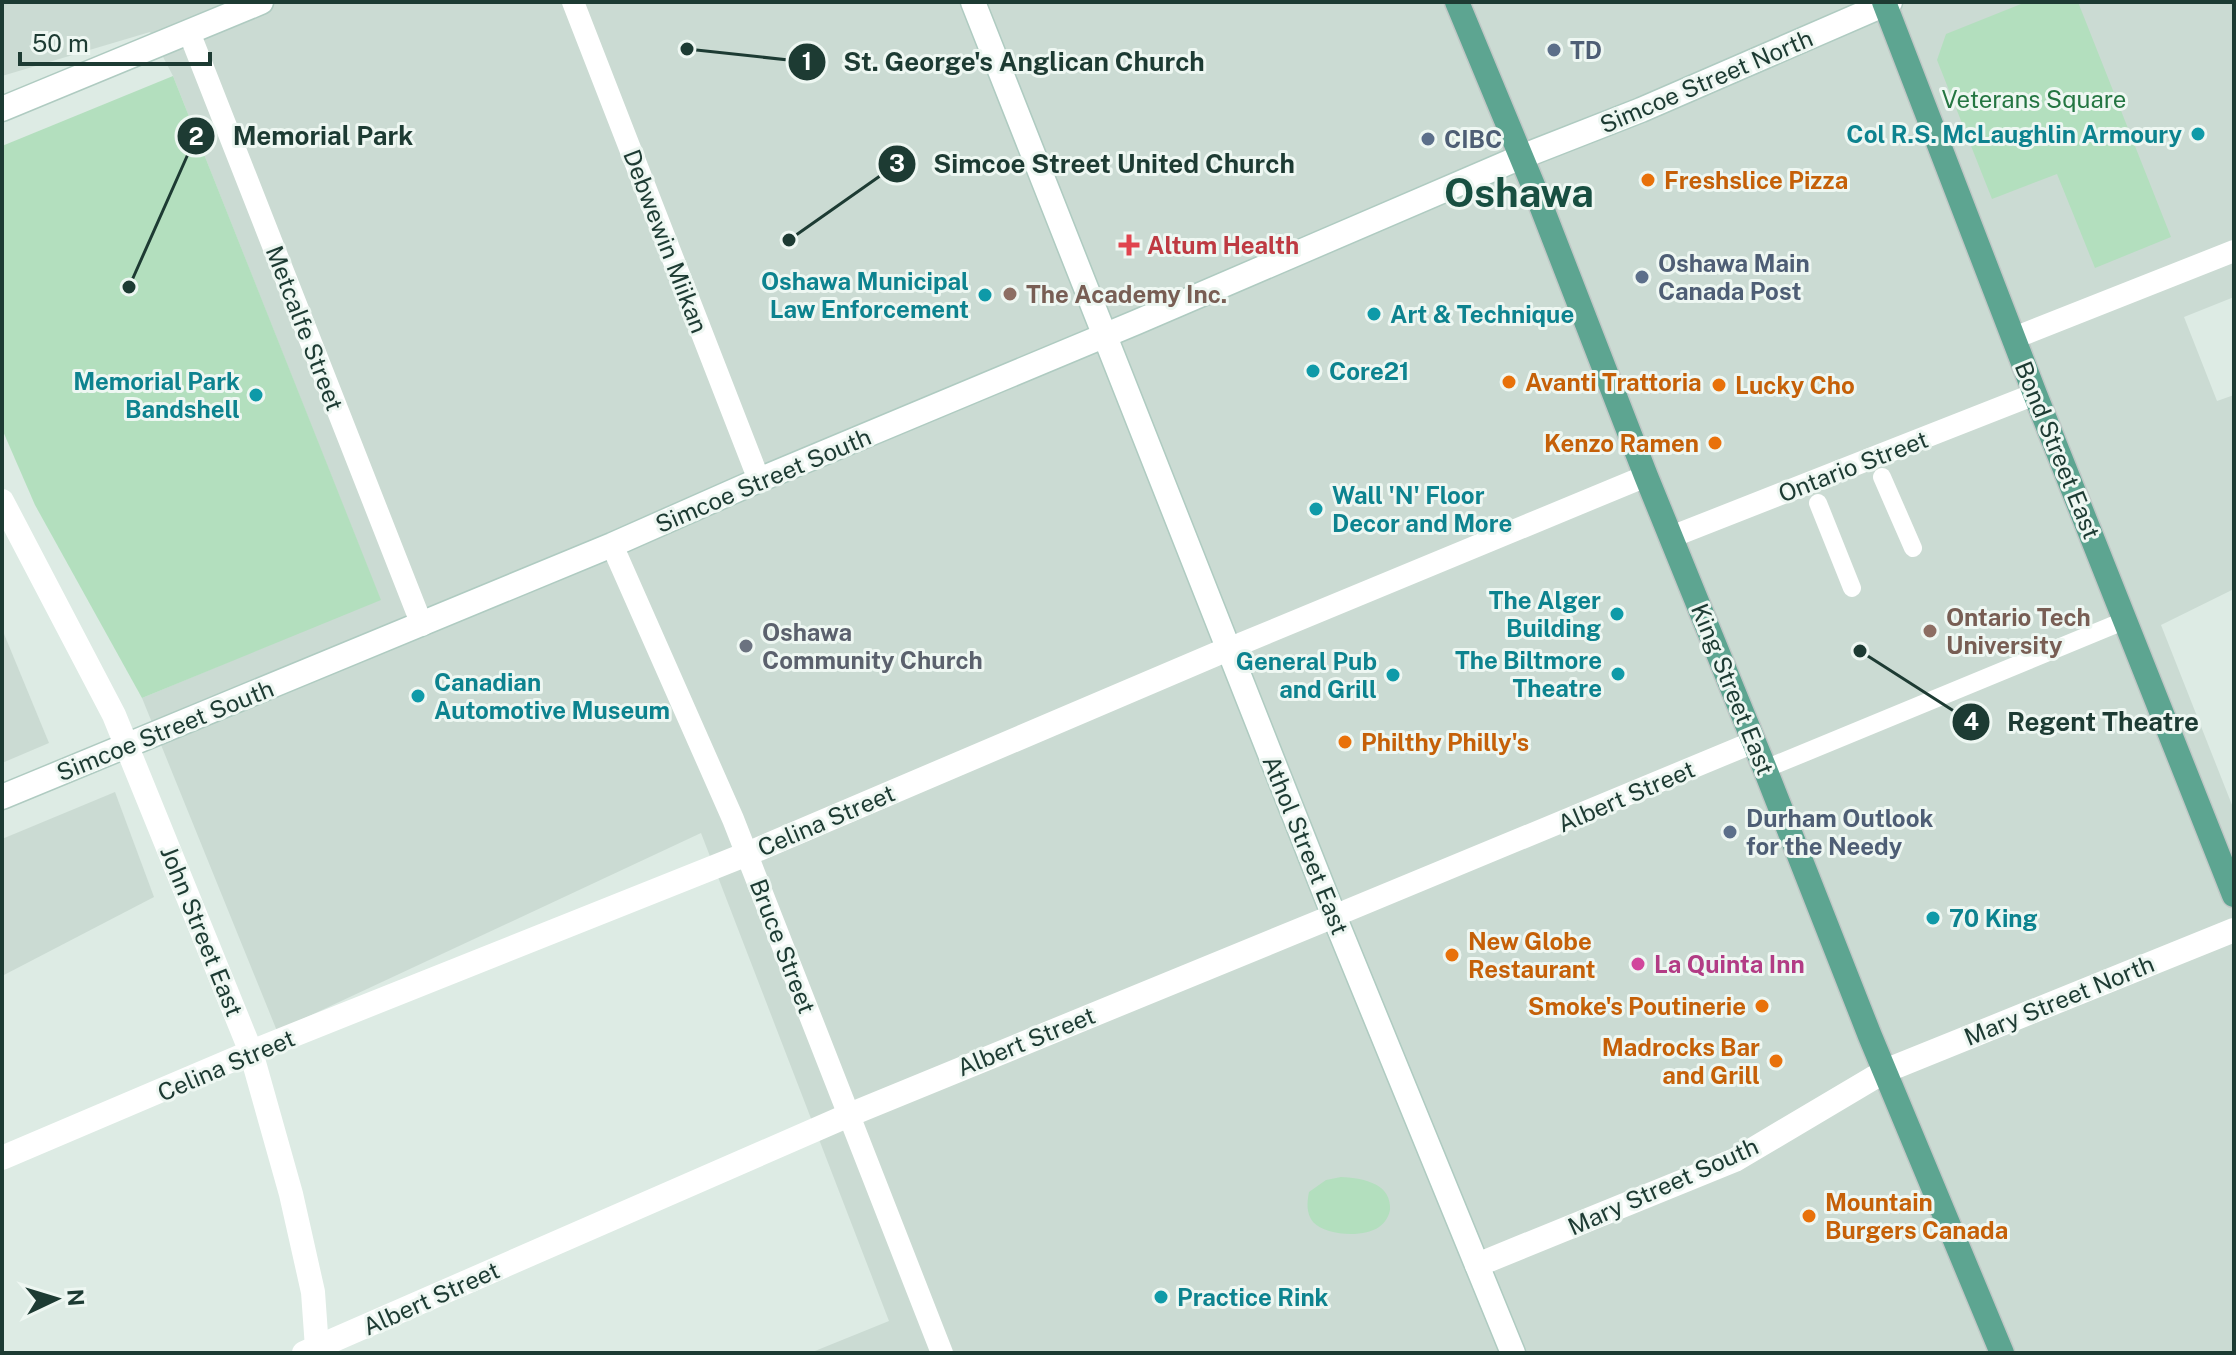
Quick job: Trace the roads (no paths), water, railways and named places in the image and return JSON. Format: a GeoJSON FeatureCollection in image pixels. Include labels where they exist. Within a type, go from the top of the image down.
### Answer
{"type":"FeatureCollection","features":[{"type":"Feature","properties":{"kind":"main road","name":"King Street East"},"geometry":{"type":"LineString","coordinates":[[1457,2],[1885,1071],[2002,1353]]}},
{"type":"Feature","properties":{"kind":"main road","name":"Bond Street East"},"geometry":{"type":"LineString","coordinates":[[1886,3],[2035,394],[2234,895]]}},
{"type":"Feature","properties":{"kind":"street"},"geometry":{"type":"LineString","coordinates":[[2,109],[261,2]]}},
{"type":"Feature","properties":{"kind":"street","name":"Debwewin Miikan"},"geometry":{"type":"LineString","coordinates":[[573,2],[759,480]]}},
{"type":"Feature","properties":{"kind":"street","name":"Athol Street East"},"geometry":{"type":"LineString","coordinates":[[973,2],[1334,916],[1513,1353]]}},
{"type":"Feature","properties":{"kind":"street","name":"Simcoe Street North"},"geometry":{"type":"LineString","coordinates":[[1521,157],[1641,110],[1886,3]]}},
{"type":"Feature","properties":{"kind":"street","name":"Metcalfe Street"},"geometry":{"type":"LineString","coordinates":[[189,32],[422,625]]}},
{"type":"Feature","properties":{"kind":"street","name":"Simcoe Street South"},"geometry":{"type":"LineString","coordinates":[[2,797],[612,545],[1521,157]]}},
{"type":"Feature","properties":{"kind":"street"},"geometry":{"type":"LineString","coordinates":[[2014,338],[2234,251]]}},
{"type":"Feature","properties":{"kind":"street","name":"Ontario Street"},"geometry":{"type":"LineString","coordinates":[[1671,537],[2035,394]]}},
{"type":"Feature","properties":{"kind":"street","name":"Celina Street"},"geometry":{"type":"LineString","coordinates":[[2,1158],[251,1052],[747,854],[1228,649],[1646,476]]}},
{"type":"Feature","properties":{"kind":"street"},"geometry":{"type":"LineString","coordinates":[[1882,477],[1913,548]]}},
{"type":"Feature","properties":{"kind":"street","name":"John Street East"},"geometry":{"type":"LineString","coordinates":[[2,501],[127,745],[251,1052],[294,1208],[313,1292],[313,1351]]}},
{"type":"Feature","properties":{"kind":"street"},"geometry":{"type":"LineString","coordinates":[[1818,503],[1852,588]]}},
{"type":"Feature","properties":{"kind":"street","name":"Bruce Street"},"geometry":{"type":"LineString","coordinates":[[612,545],[747,854],[942,1353]]}},
{"type":"Feature","properties":{"kind":"street"},"geometry":{"type":"LineString","coordinates":[[1765,769],[2126,620]]}},
{"type":"Feature","properties":{"kind":"street","name":"Albert Street"},"geometry":{"type":"LineString","coordinates":[[313,1351],[849,1115],[1754,742]]}},
{"type":"Feature","properties":{"kind":"street","name":"Mary Street North"},"geometry":{"type":"LineString","coordinates":[[1885,1071],[2234,930]]}},
{"type":"Feature","properties":{"kind":"street","name":"Mary Street South"},"geometry":{"type":"LineString","coordinates":[[1477,1265],[1735,1160],[1885,1071]]}},
{"type":"Feature","properties":{"kind":"place","name":"St. George's Anglican Church"},"geometry":{"type":"Point","coordinates":[687,49]}},
{"type":"Feature","properties":{"kind":"place","name":"TD"},"geometry":{"type":"Point","coordinates":[1554,50]}},
{"type":"Feature","properties":{"kind":"place","name":"Col R.S. McLaughlin Armoury"},"geometry":{"type":"Point","coordinates":[2198,134]}},
{"type":"Feature","properties":{"kind":"place","name":"CIBC"},"geometry":{"type":"Point","coordinates":[1428,139]}},
{"type":"Feature","properties":{"kind":"place","name":"Freshslice Pizza"},"geometry":{"type":"Point","coordinates":[1648,180]}},
{"type":"Feature","properties":{"kind":"place","name":"Simcoe Street United Church"},"geometry":{"type":"Point","coordinates":[789,240]}},
{"type":"Feature","properties":{"kind":"place","name":"Altum Health"},"geometry":{"type":"Point","coordinates":[1129,245]}},
{"type":"Feature","properties":{"kind":"place","name":"Oshawa Main Canada Post"},"geometry":{"type":"Point","coordinates":[1642,277]}},
{"type":"Feature","properties":{"kind":"place","name":"Memorial Park"},"geometry":{"type":"Point","coordinates":[129,287]}},
{"type":"Feature","properties":{"kind":"place","name":"The Academy Inc."},"geometry":{"type":"Point","coordinates":[1010,294]}},
{"type":"Feature","properties":{"kind":"place","name":"Oshawa Municipal Law Enforcement"},"geometry":{"type":"Point","coordinates":[985,295]}},
{"type":"Feature","properties":{"kind":"place","name":"Art & Technique"},"geometry":{"type":"Point","coordinates":[1374,314]}},
{"type":"Feature","properties":{"kind":"place","name":"Core21"},"geometry":{"type":"Point","coordinates":[1313,371]}},
{"type":"Feature","properties":{"kind":"place","name":"Avanti Trattoria"},"geometry":{"type":"Point","coordinates":[1509,382]}},
{"type":"Feature","properties":{"kind":"place","name":"Lucky Cho"},"geometry":{"type":"Point","coordinates":[1719,385]}},
{"type":"Feature","properties":{"kind":"place","name":"Memorial Park Bandshell"},"geometry":{"type":"Point","coordinates":[256,395]}},
{"type":"Feature","properties":{"kind":"place","name":"Kenzo Ramen"},"geometry":{"type":"Point","coordinates":[1715,443]}},
{"type":"Feature","properties":{"kind":"place","name":"Wall 'N' Floor Decor and More"},"geometry":{"type":"Point","coordinates":[1316,509]}},
{"type":"Feature","properties":{"kind":"place","name":"The Alger Building"},"geometry":{"type":"Point","coordinates":[1617,614]}},
{"type":"Feature","properties":{"kind":"place","name":"Ontario Tech University"},"geometry":{"type":"Point","coordinates":[1930,631]}},
{"type":"Feature","properties":{"kind":"place","name":"Oshawa Community Church"},"geometry":{"type":"Point","coordinates":[746,646]}},
{"type":"Feature","properties":{"kind":"place","name":"Regent Theatre"},"geometry":{"type":"Point","coordinates":[1860,651]}},
{"type":"Feature","properties":{"kind":"place","name":"The Biltmore Theatre"},"geometry":{"type":"Point","coordinates":[1618,674]}},
{"type":"Feature","properties":{"kind":"place","name":"General Pub and Grill"},"geometry":{"type":"Point","coordinates":[1393,675]}},
{"type":"Feature","properties":{"kind":"place","name":"Canadian Automotive Museum"},"geometry":{"type":"Point","coordinates":[418,696]}},
{"type":"Feature","properties":{"kind":"place","name":"Philthy Philly's"},"geometry":{"type":"Point","coordinates":[1345,742]}},
{"type":"Feature","properties":{"kind":"place","name":"Durham Outlook for the Needy"},"geometry":{"type":"Point","coordinates":[1730,832]}},
{"type":"Feature","properties":{"kind":"place","name":"70 King"},"geometry":{"type":"Point","coordinates":[1933,918]}},
{"type":"Feature","properties":{"kind":"place","name":"New Globe Restaurant"},"geometry":{"type":"Point","coordinates":[1452,955]}},
{"type":"Feature","properties":{"kind":"place","name":"La Quinta Inn"},"geometry":{"type":"Point","coordinates":[1638,964]}},
{"type":"Feature","properties":{"kind":"place","name":"Smoke's Poutinerie"},"geometry":{"type":"Point","coordinates":[1762,1006]}},
{"type":"Feature","properties":{"kind":"place","name":"Madrocks Bar and Grill"},"geometry":{"type":"Point","coordinates":[1776,1061]}},
{"type":"Feature","properties":{"kind":"place","name":"Mountain Burgers Canada"},"geometry":{"type":"Point","coordinates":[1809,1216]}},
{"type":"Feature","properties":{"kind":"place","name":"Practice Rink"},"geometry":{"type":"Point","coordinates":[1161,1297]}},
{"type":"Feature","properties":{"kind":"district","name":"Oshawa"},"geometry":{"type":"Point","coordinates":[1519,192]}},
{"type":"Feature","properties":{"kind":"park label","name":"Veterans Square"},"geometry":{"type":"Point","coordinates":[2034,99]}}]}
